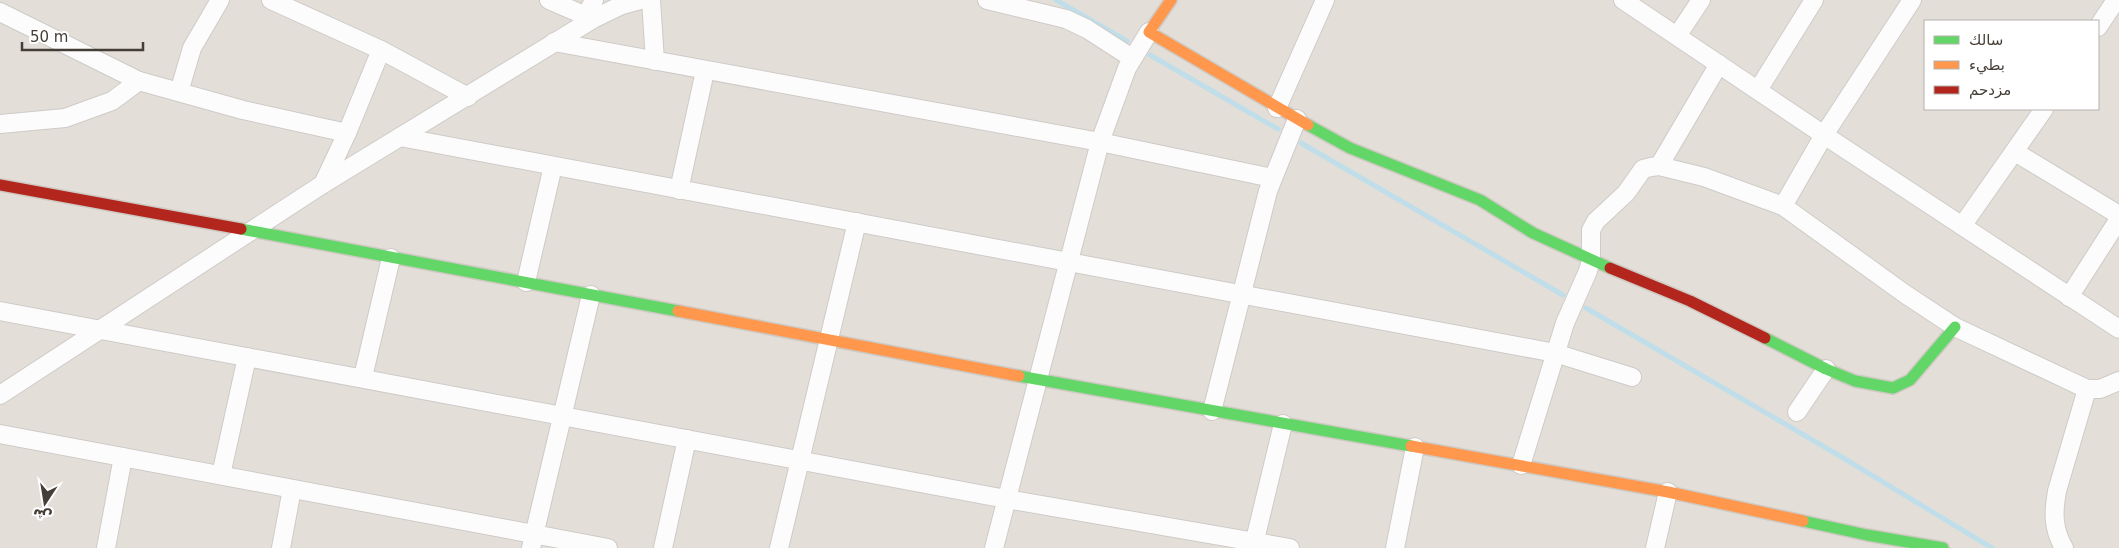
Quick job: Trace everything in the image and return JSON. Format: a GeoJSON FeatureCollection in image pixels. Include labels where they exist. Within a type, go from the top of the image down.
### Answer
{"type":"FeatureCollection","features":[{"type":"Feature","properties":{"kind":"street"},"geometry":{"type":"LineString","coordinates":[[179,92],[192,48],[220,0]]}},
{"type":"Feature","properties":{"kind":"street"},"geometry":{"type":"LineString","coordinates":[[271,0],[381,50],[468,97]]}},
{"type":"Feature","properties":{"kind":"street"},"geometry":{"type":"LineString","coordinates":[[548,0],[589,18]]}},
{"type":"Feature","properties":{"kind":"street"},"geometry":{"type":"LineString","coordinates":[[589,18],[594,0]]}},
{"type":"Feature","properties":{"kind":"street"},"geometry":{"type":"LineString","coordinates":[[0,396],[323,184],[468,97],[589,18],[640,0]]}},
{"type":"Feature","properties":{"kind":"street"},"geometry":{"type":"LineString","coordinates":[[651,0],[655,61]]}},
{"type":"Feature","properties":{"kind":"street"},"geometry":{"type":"LineString","coordinates":[[987,0],[1066,19],[1087,29],[1132,58]]}},
{"type":"Feature","properties":{"kind":"street"},"geometry":{"type":"LineString","coordinates":[[994,548],[1067,261],[1100,142],[1132,58],[1171,0]]}},
{"type":"Feature","properties":{"kind":"street"},"geometry":{"type":"LineString","coordinates":[[1277,108],[1325,0]]}},
{"type":"Feature","properties":{"kind":"street"},"geometry":{"type":"LineString","coordinates":[[1623,0],[2119,329]]}},
{"type":"Feature","properties":{"kind":"street"},"geometry":{"type":"LineString","coordinates":[[1677,36],[1701,0]]}},
{"type":"Feature","properties":{"kind":"street"},"geometry":{"type":"LineString","coordinates":[[1758,90],[1814,0]]}},
{"type":"Feature","properties":{"kind":"street"},"geometry":{"type":"LineString","coordinates":[[1783,206],[1824,135],[1912,0]]}},
{"type":"Feature","properties":{"kind":"street"},"geometry":{"type":"LineString","coordinates":[[2099,26],[2114,3]]}},
{"type":"Feature","properties":{"kind":"street"},"geometry":{"type":"LineString","coordinates":[[0,12],[139,80],[243,110],[346,133]]}},
{"type":"Feature","properties":{"kind":"street"},"geometry":{"type":"LineString","coordinates":[[1149,32],[1277,108],[1361,153],[1480,200],[1533,233],[1591,260],[1690,301],[1826,369],[1855,381],[1893,388],[1910,380],[1955,327]]}},
{"type":"Feature","properties":{"kind":"street"},"geometry":{"type":"LineString","coordinates":[[554,42],[1100,142],[1272,178]]}},
{"type":"Feature","properties":{"kind":"street"},"geometry":{"type":"LineString","coordinates":[[323,184],[381,50]]}},
{"type":"Feature","properties":{"kind":"street"},"geometry":{"type":"LineString","coordinates":[[1659,166],[1719,64]]}},
{"type":"Feature","properties":{"kind":"street"},"geometry":{"type":"LineString","coordinates":[[679,190],[705,71]]}},
{"type":"Feature","properties":{"kind":"street"},"geometry":{"type":"LineString","coordinates":[[0,124],[65,118],[112,101],[139,80]]}},
{"type":"Feature","properties":{"kind":"street"},"geometry":{"type":"LineString","coordinates":[[1962,226],[2043,110]]}},
{"type":"Feature","properties":{"kind":"street"},"geometry":{"type":"LineString","coordinates":[[1212,411],[1272,178],[1297,119]]}},
{"type":"Feature","properties":{"kind":"street"},"geometry":{"type":"LineString","coordinates":[[400,137],[1067,261],[1242,296],[1555,353],[1632,377]]}},
{"type":"Feature","properties":{"kind":"street"},"geometry":{"type":"LineString","coordinates":[[2015,152],[2119,217],[2069,297]]}},
{"type":"Feature","properties":{"kind":"street"},"geometry":{"type":"LineString","coordinates":[[526,282],[553,166]]}},
{"type":"Feature","properties":{"kind":"street"},"geometry":{"type":"LineString","coordinates":[[1521,464],[1555,353],[1591,260],[1591,230],[1596,221],[1626,193],[1643,169],[1659,166],[1704,177],[1783,206],[1905,294],[1955,327],[2087,389],[2100,390],[2119,381]]}},
{"type":"Feature","properties":{"kind":"street"},"geometry":{"type":"LineString","coordinates":[[0,186],[591,294],[1037,380],[1521,464],[1668,492],[1865,541],[1943,548]]}},
{"type":"Feature","properties":{"kind":"street"},"geometry":{"type":"LineString","coordinates":[[779,548],[857,222]]}},
{"type":"Feature","properties":{"kind":"street"},"geometry":{"type":"LineString","coordinates":[[363,377],[391,258]]}},
{"type":"Feature","properties":{"kind":"street"},"geometry":{"type":"LineString","coordinates":[[533,541],[591,294]]}},
{"type":"Feature","properties":{"kind":"street"},"geometry":{"type":"LineString","coordinates":[[0,311],[363,377],[1254,545],[1290,548]]}},
{"type":"Feature","properties":{"kind":"street"},"geometry":{"type":"LineString","coordinates":[[221,475],[247,357]]}},
{"type":"Feature","properties":{"kind":"street"},"geometry":{"type":"LineString","coordinates":[[1797,412],[1826,369]]}},
{"type":"Feature","properties":{"kind":"street"},"geometry":{"type":"LineString","coordinates":[[2064,548],[2058,539],[2053,522],[2054,508],[2057,491],[2087,389]]}},
{"type":"Feature","properties":{"kind":"street"},"geometry":{"type":"LineString","coordinates":[[1254,545],[1283,424]]}},
{"type":"Feature","properties":{"kind":"street"},"geometry":{"type":"LineString","coordinates":[[0,434],[292,489],[533,541],[608,548]]}},
{"type":"Feature","properties":{"kind":"street"},"geometry":{"type":"LineString","coordinates":[[663,548],[687,439]]}},
{"type":"Feature","properties":{"kind":"street"},"geometry":{"type":"LineString","coordinates":[[1395,548],[1415,447]]}},
{"type":"Feature","properties":{"kind":"street"},"geometry":{"type":"LineString","coordinates":[[106,548],[123,457]]}},
{"type":"Feature","properties":{"kind":"street"},"geometry":{"type":"LineString","coordinates":[[281,548],[292,489]]}},
{"type":"Feature","properties":{"kind":"street"},"geometry":{"type":"LineString","coordinates":[[1655,548],[1668,492]]}},
{"type":"Feature","properties":{"kind":"shaded area"},"geometry":{"type":"Polygon","coordinates":[[[0,0],[2119,0],[2119,548],[0,548],[0,0]]]}},
{"type":"Feature","properties":{"kind":"waterway"},"geometry":{"type":"LineString","coordinates":[[1056,0],[1127,41]]}},
{"type":"Feature","properties":{"kind":"waterway"},"geometry":{"type":"LineString","coordinates":[[1150,55],[1278,129]]}},
{"type":"Feature","properties":{"kind":"waterway"},"geometry":{"type":"LineString","coordinates":[[1301,143],[1563,295]]}},
{"type":"Feature","properties":{"kind":"waterway"},"geometry":{"type":"LineString","coordinates":[[1586,308],[1840,456],[1992,548]]}},
{"type":"Feature","properties":{"kind":"traffic: fast"},"geometry":{"type":"LineString","coordinates":[[1308,125],[1350,148],[1480,200],[1533,233],[1610,268]]}},
{"type":"Feature","properties":{"kind":"traffic: fast"},"geometry":{"type":"LineString","coordinates":[[241,229],[678,311]]}},
{"type":"Feature","properties":{"kind":"traffic: fast"},"geometry":{"type":"LineString","coordinates":[[1765,338],[1826,369],[1855,381],[1893,388],[1910,380],[1955,327]]}},
{"type":"Feature","properties":{"kind":"traffic: fast"},"geometry":{"type":"LineString","coordinates":[[1019,376],[1411,446]]}},
{"type":"Feature","properties":{"kind":"traffic: fast"},"geometry":{"type":"LineString","coordinates":[[1803,521],[1867,535],[1943,548]]}},
{"type":"Feature","properties":{"kind":"traffic: slow"},"geometry":{"type":"LineString","coordinates":[[1171,0],[1149,32],[1308,125]]}},
{"type":"Feature","properties":{"kind":"traffic: slow"},"geometry":{"type":"LineString","coordinates":[[678,311],[1019,376]]}},
{"type":"Feature","properties":{"kind":"traffic: slow"},"geometry":{"type":"LineString","coordinates":[[1411,446],[1668,492],[1803,521]]}},
{"type":"Feature","properties":{"kind":"traffic: jam"},"geometry":{"type":"LineString","coordinates":[[0,185],[241,229]]}},
{"type":"Feature","properties":{"kind":"traffic: jam"},"geometry":{"type":"LineString","coordinates":[[1610,268],[1690,301],[1765,338]]}}]}
